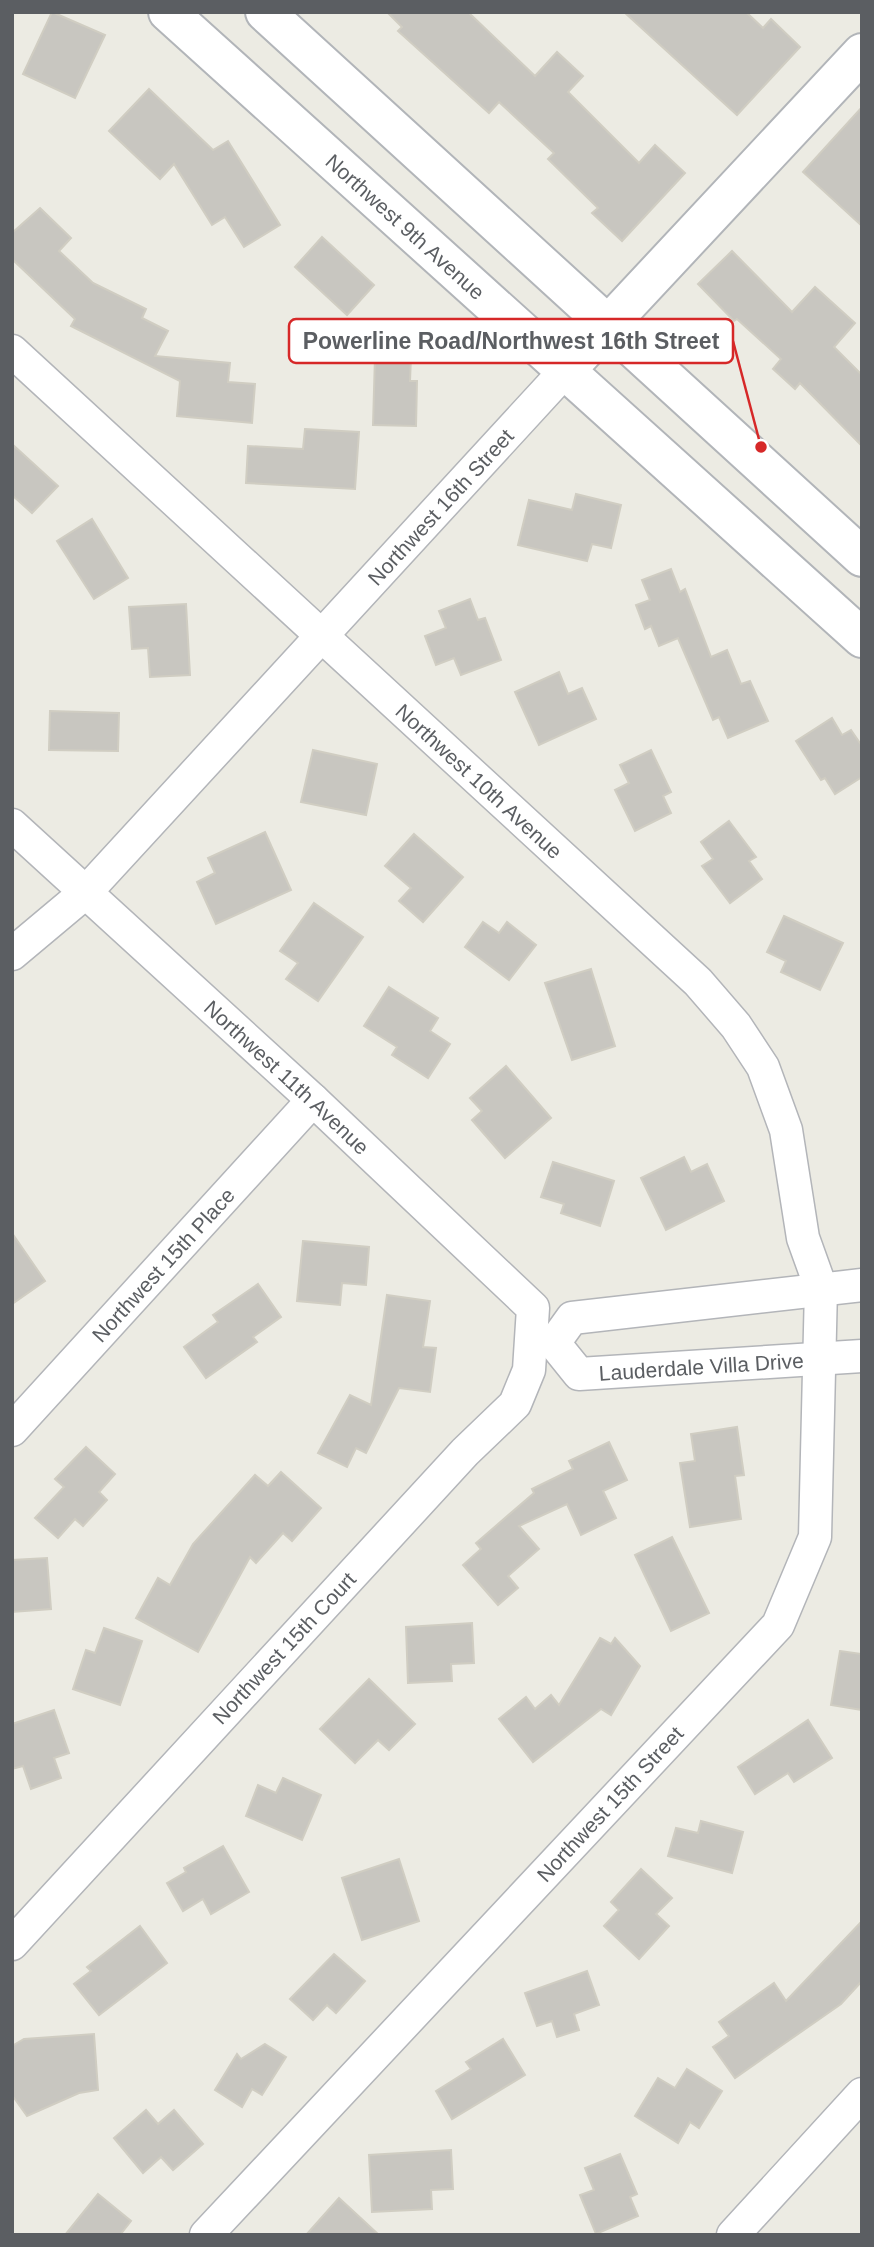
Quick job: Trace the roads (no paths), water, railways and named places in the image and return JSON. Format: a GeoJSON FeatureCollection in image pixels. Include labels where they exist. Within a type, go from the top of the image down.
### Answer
{"type":"FeatureCollection","features":[{"type":"Feature","properties":{"kind":"main road","name":"Northwest 9th Avenue"},"geometry":{"type":"LineString","coordinates":[[168,12],[862,638]]}},
{"type":"Feature","properties":{"kind":"main road"},"geometry":{"type":"LineString","coordinates":[[265,12],[862,557]]}},
{"type":"Feature","properties":{"kind":"main road","name":"Northwest 16th Street"},"geometry":{"type":"LineString","coordinates":[[565,371],[862,53]]}},
{"type":"Feature","properties":{"kind":"street","name":"Northwest 10th Avenue"},"geometry":{"type":"LineString","coordinates":[[12,351],[698,982],[736,1026],[763,1067],[786,1130],[803,1238],[821,1287]]}},
{"type":"Feature","properties":{"kind":"street","name":"Northwest 16th Street"},"geometry":{"type":"LineString","coordinates":[[12,954],[86,892],[565,371]]}},
{"type":"Feature","properties":{"kind":"street","name":"Northwest 11th Avenue"},"geometry":{"type":"LineString","coordinates":[[12,825],[313,1100],[533,1308],[543,1342]]}},
{"type":"Feature","properties":{"kind":"street","name":"Northwest 15th Place"},"geometry":{"type":"LineString","coordinates":[[12,1430],[313,1100]]}},
{"type":"Feature","properties":{"kind":"street"},"geometry":{"type":"LineString","coordinates":[[543,1342],[572,1318],[821,1287],[862,1285]]}},
{"type":"Feature","properties":{"kind":"street","name":"Northwest 15th Street"},"geometry":{"type":"LineString","coordinates":[[206,2235],[778,1625],[815,1537],[821,1287]]}},
{"type":"Feature","properties":{"kind":"street","name":"Lauderdale Villa Drive"},"geometry":{"type":"LineString","coordinates":[[543,1342],[579,1374],[862,1356]]}},
{"type":"Feature","properties":{"kind":"street","name":"Northwest 15th Court"},"geometry":{"type":"LineString","coordinates":[[12,1944],[456,1462],[515,1404],[543,1342]]}},
{"type":"Feature","properties":{"kind":"street"},"geometry":{"type":"LineString","coordinates":[[733,2235],[862,2094]]}},
{"type":"Feature","properties":{"kind":"place","name":"Powerline Road/Northwest 16th Street"},"geometry":{"type":"Point","coordinates":[761,447]}}]}
